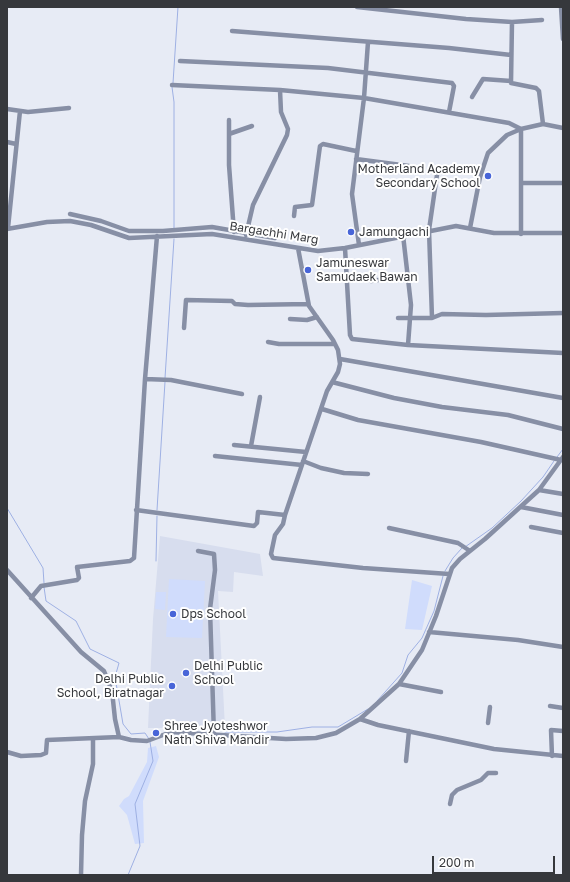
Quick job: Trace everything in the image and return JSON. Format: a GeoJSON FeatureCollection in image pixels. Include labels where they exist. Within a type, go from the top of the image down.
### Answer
{"type":"FeatureCollection","features":[{"type":"Feature","properties":{"kind":"street"},"geometry":{"type":"LineString","coordinates":[[356,7],[391,9],[466,19],[512,22],[542,20]]}},
{"type":"Feature","properties":{"kind":"street"},"geometry":{"type":"LineString","coordinates":[[561,7],[563,38]]}},
{"type":"Feature","properties":{"kind":"street"},"geometry":{"type":"LineString","coordinates":[[510,81],[512,22]]}},
{"type":"Feature","properties":{"kind":"street"},"geometry":{"type":"LineString","coordinates":[[232,31],[449,48],[511,55]]}},
{"type":"Feature","properties":{"kind":"street"},"geometry":{"type":"LineString","coordinates":[[359,245],[352,194],[356,151],[364,98],[368,42]]}},
{"type":"Feature","properties":{"kind":"street"},"geometry":{"type":"LineString","coordinates":[[180,61],[328,68],[453,83],[454,86],[449,112]]}},
{"type":"Feature","properties":{"kind":"street"},"geometry":{"type":"LineString","coordinates":[[472,97],[483,79],[510,81],[513,85],[536,88],[539,91],[543,124]]}},
{"type":"Feature","properties":{"kind":"street"},"geometry":{"type":"LineString","coordinates":[[172,84],[280,90],[364,98],[509,123],[521,129]]}},
{"type":"Feature","properties":{"kind":"street"},"geometry":{"type":"LineString","coordinates":[[246,238],[253,205],[287,135],[288,129],[282,112],[280,90]]}},
{"type":"Feature","properties":{"kind":"street"},"geometry":{"type":"LineString","coordinates":[[7,109],[20,111],[69,108]]}},
{"type":"Feature","properties":{"kind":"street"},"geometry":{"type":"LineString","coordinates":[[7,228],[9,180],[16,144],[20,111]]}},
{"type":"Feature","properties":{"kind":"street"},"geometry":{"type":"LineString","coordinates":[[229,120],[229,165],[235,236]]}},
{"type":"Feature","properties":{"kind":"street"},"geometry":{"type":"LineString","coordinates":[[470,228],[480,177],[488,153],[507,135],[521,129],[543,124],[563,128]]}},
{"type":"Feature","properties":{"kind":"street"},"geometry":{"type":"LineString","coordinates":[[229,134],[252,126]]}},
{"type":"Feature","properties":{"kind":"street"},"geometry":{"type":"LineString","coordinates":[[521,129],[521,234]]}},
{"type":"Feature","properties":{"kind":"street"},"geometry":{"type":"LineString","coordinates":[[7,142],[16,144]]}},
{"type":"Feature","properties":{"kind":"street"},"geometry":{"type":"LineString","coordinates":[[294,216],[295,207],[312,205],[320,146],[323,144],[356,151]]}},
{"type":"Feature","properties":{"kind":"street"},"geometry":{"type":"LineString","coordinates":[[356,159],[408,166]]}},
{"type":"Feature","properties":{"kind":"street"},"geometry":{"type":"LineString","coordinates":[[432,318],[430,230],[438,168]]}},
{"type":"Feature","properties":{"kind":"street"},"geometry":{"type":"LineString","coordinates":[[522,183],[563,183]]}},
{"type":"Feature","properties":{"kind":"street"},"geometry":{"type":"LineString","coordinates":[[70,214],[101,220],[129,231],[163,231],[212,227],[275,238]]}},
{"type":"Feature","properties":{"kind":"street","name":"Bargachhi Marg"},"geometry":{"type":"LineString","coordinates":[[7,228],[70,221],[91,225],[129,238],[191,234],[235,236],[318,251],[345,248],[456,226],[494,233],[563,233]]}},
{"type":"Feature","properties":{"kind":"street"},"geometry":{"type":"LineString","coordinates":[[32,598],[41,586],[77,581],[79,578],[77,567],[133,560],[145,379],[157,236]]}},
{"type":"Feature","properties":{"kind":"street"},"geometry":{"type":"LineString","coordinates":[[403,236],[411,305],[408,345]]}},
{"type":"Feature","properties":{"kind":"street"},"geometry":{"type":"LineString","coordinates":[[298,248],[308,304],[335,344],[340,358],[339,369],[327,391],[283,524],[274,535],[271,554],[272,558],[363,568],[449,574]]}},
{"type":"Feature","properties":{"kind":"street"},"geometry":{"type":"LineString","coordinates":[[345,248],[350,335],[352,339],[408,345],[563,353]]}},
{"type":"Feature","properties":{"kind":"street"},"geometry":{"type":"LineString","coordinates":[[370,281],[408,276]]}},
{"type":"Feature","properties":{"kind":"street"},"geometry":{"type":"LineString","coordinates":[[184,328],[186,300],[232,301],[235,304],[248,305],[308,304]]}},
{"type":"Feature","properties":{"kind":"street"},"geometry":{"type":"LineString","coordinates":[[398,318],[432,318],[442,314],[486,315],[563,313]]}},
{"type":"Feature","properties":{"kind":"street"},"geometry":{"type":"LineString","coordinates":[[290,319],[307,320],[317,317]]}},
{"type":"Feature","properties":{"kind":"street"},"geometry":{"type":"LineString","coordinates":[[268,342],[279,344],[335,344]]}},
{"type":"Feature","properties":{"kind":"street"},"geometry":{"type":"LineString","coordinates":[[340,358],[563,398]]}},
{"type":"Feature","properties":{"kind":"street"},"geometry":{"type":"LineString","coordinates":[[145,379],[171,380],[242,394]]}},
{"type":"Feature","properties":{"kind":"street"},"geometry":{"type":"LineString","coordinates":[[332,382],[394,398],[442,407],[508,416],[563,429]]}},
{"type":"Feature","properties":{"kind":"street"},"geometry":{"type":"LineString","coordinates":[[251,446],[260,397]]}},
{"type":"Feature","properties":{"kind":"street"},"geometry":{"type":"LineString","coordinates":[[7,752],[21,756],[41,755],[46,754],[47,740],[119,737],[131,740],[150,740],[171,732],[286,739],[316,738],[336,733],[360,719],[399,684],[422,650],[449,574],[460,559],[539,490],[562,459],[481,442],[358,420],[322,409]]}},
{"type":"Feature","properties":{"kind":"street"},"geometry":{"type":"LineString","coordinates":[[234,445],[306,452]]}},
{"type":"Feature","properties":{"kind":"street"},"geometry":{"type":"LineString","coordinates":[[215,456],[302,463],[344,473],[368,474]]}},
{"type":"Feature","properties":{"kind":"street"},"geometry":{"type":"LineString","coordinates":[[557,466],[563,467]]}},
{"type":"Feature","properties":{"kind":"street"},"geometry":{"type":"LineString","coordinates":[[539,490],[563,494]]}},
{"type":"Feature","properties":{"kind":"street"},"geometry":{"type":"LineString","coordinates":[[521,507],[563,515]]}},
{"type":"Feature","properties":{"kind":"street"},"geometry":{"type":"LineString","coordinates":[[136,510],[254,526],[257,523],[258,512],[285,515]]}},
{"type":"Feature","properties":{"kind":"street"},"geometry":{"type":"LineString","coordinates":[[531,527],[563,533]]}},
{"type":"Feature","properties":{"kind":"street"},"geometry":{"type":"LineString","coordinates":[[389,528],[458,543],[470,551]]}},
{"type":"Feature","properties":{"kind":"street"},"geometry":{"type":"LineString","coordinates":[[198,551],[214,554],[215,570],[210,609],[214,735]]}},
{"type":"Feature","properties":{"kind":"street"},"geometry":{"type":"LineString","coordinates":[[7,570],[81,652],[104,671],[112,691],[115,719],[119,737]]}},
{"type":"Feature","properties":{"kind":"street"},"geometry":{"type":"LineString","coordinates":[[429,632],[518,640],[563,647]]}},
{"type":"Feature","properties":{"kind":"street"},"geometry":{"type":"LineString","coordinates":[[399,684],[442,692]]}},
{"type":"Feature","properties":{"kind":"street"},"geometry":{"type":"LineString","coordinates":[[550,706],[563,708]]}},
{"type":"Feature","properties":{"kind":"street"},"geometry":{"type":"LineString","coordinates":[[488,723],[490,707]]}},
{"type":"Feature","properties":{"kind":"street"},"geometry":{"type":"LineString","coordinates":[[360,719],[487,747],[552,756],[563,756]]}},
{"type":"Feature","properties":{"kind":"street"},"geometry":{"type":"LineString","coordinates":[[552,756],[551,730],[563,731]]}},
{"type":"Feature","properties":{"kind":"street"},"geometry":{"type":"LineString","coordinates":[[406,761],[409,731]]}},
{"type":"Feature","properties":{"kind":"street"},"geometry":{"type":"LineString","coordinates":[[81,875],[85,801],[93,764],[93,739]]}},
{"type":"Feature","properties":{"kind":"street"},"geometry":{"type":"LineString","coordinates":[[450,804],[452,795],[457,790],[480,780],[488,773],[496,773]]}},
{"type":"Feature","properties":{"kind":"shaded area","name":"Delhi Public School"},"geometry":{"type":"Polygon","coordinates":[[[160,536],[260,554],[263,576],[234,572],[233,592],[218,591],[225,728],[148,728],[153,619],[160,536]]]}},
{"type":"Feature","properties":{"kind":"shaded area"},"geometry":{"type":"Polygon","coordinates":[[[169,579],[205,581],[202,638],[166,637],[169,579]]]}},
{"type":"Feature","properties":{"kind":"shaded area"},"geometry":{"type":"Polygon","coordinates":[[[412,580],[432,586],[422,630],[405,629],[412,580]]]}},
{"type":"Feature","properties":{"kind":"shaded area"},"geometry":{"type":"Polygon","coordinates":[[[156,592],[166,592],[165,610],[155,609],[156,592]]]}},
{"type":"Feature","properties":{"kind":"shaded area"},"geometry":{"type":"Polygon","coordinates":[[[156,746],[159,757],[143,801],[144,843],[135,844],[127,815],[119,806],[124,799],[129,796],[147,762],[148,748],[156,746]]]}},
{"type":"Feature","properties":{"kind":"waterway"},"geometry":{"type":"LineString","coordinates":[[173,83],[178,7]]}},
{"type":"Feature","properties":{"kind":"waterway"},"geometry":{"type":"LineString","coordinates":[[172,87],[174,102],[174,228]]}},
{"type":"Feature","properties":{"kind":"waterway"},"geometry":{"type":"LineString","coordinates":[[165,378],[174,239]]}},
{"type":"Feature","properties":{"kind":"waterway"},"geometry":{"type":"LineString","coordinates":[[157,510],[165,382]]}},
{"type":"Feature","properties":{"kind":"waterway"},"geometry":{"type":"LineString","coordinates":[[557,457],[563,449]]}},
{"type":"Feature","properties":{"kind":"waterway"},"geometry":{"type":"LineString","coordinates":[[465,547],[492,528],[521,501],[543,477],[554,461]]}},
{"type":"Feature","properties":{"kind":"waterway"},"geometry":{"type":"LineString","coordinates":[[7,508],[43,568],[44,583]]}},
{"type":"Feature","properties":{"kind":"waterway"},"geometry":{"type":"LineString","coordinates":[[156,561],[157,516]]}},
{"type":"Feature","properties":{"kind":"waterway"},"geometry":{"type":"LineString","coordinates":[[445,571],[453,558],[462,548]]}},
{"type":"Feature","properties":{"kind":"waterway"},"geometry":{"type":"LineString","coordinates":[[377,701],[402,673],[408,655],[422,638],[434,611],[443,576]]}},
{"type":"Feature","properties":{"kind":"waterway"},"geometry":{"type":"LineString","coordinates":[[44,587],[46,601],[76,621],[90,649],[119,663],[115,677],[123,724],[131,734],[145,733],[149,739]]}},
{"type":"Feature","properties":{"kind":"waterway"},"geometry":{"type":"LineString","coordinates":[[225,732],[277,732],[312,727],[338,727],[368,709]]}},
{"type":"Feature","properties":{"kind":"waterway"},"geometry":{"type":"LineString","coordinates":[[128,875],[140,846],[135,804],[153,761],[150,742]]}},
{"type":"Feature","properties":{"kind":"place","name":"Motherland Academy Secondary School"},"geometry":{"type":"Point","coordinates":[488,176]}},
{"type":"Feature","properties":{"kind":"place","name":"Jamungachi"},"geometry":{"type":"Point","coordinates":[351,232]}},
{"type":"Feature","properties":{"kind":"place","name":"Jamuneswar Samudaek Bawan"},"geometry":{"type":"Point","coordinates":[308,270]}},
{"type":"Feature","properties":{"kind":"place","name":"Dps School"},"geometry":{"type":"Point","coordinates":[173,614]}},
{"type":"Feature","properties":{"kind":"place","name":"Delhi Public School"},"geometry":{"type":"Point","coordinates":[186,673]}},
{"type":"Feature","properties":{"kind":"place","name":"Delhi Public School, Biratnagar"},"geometry":{"type":"Point","coordinates":[172,686]}},
{"type":"Feature","properties":{"kind":"place","name":"Shree Jyoteshwor Nath Shiva Mandir"},"geometry":{"type":"Point","coordinates":[156,733]}}]}
